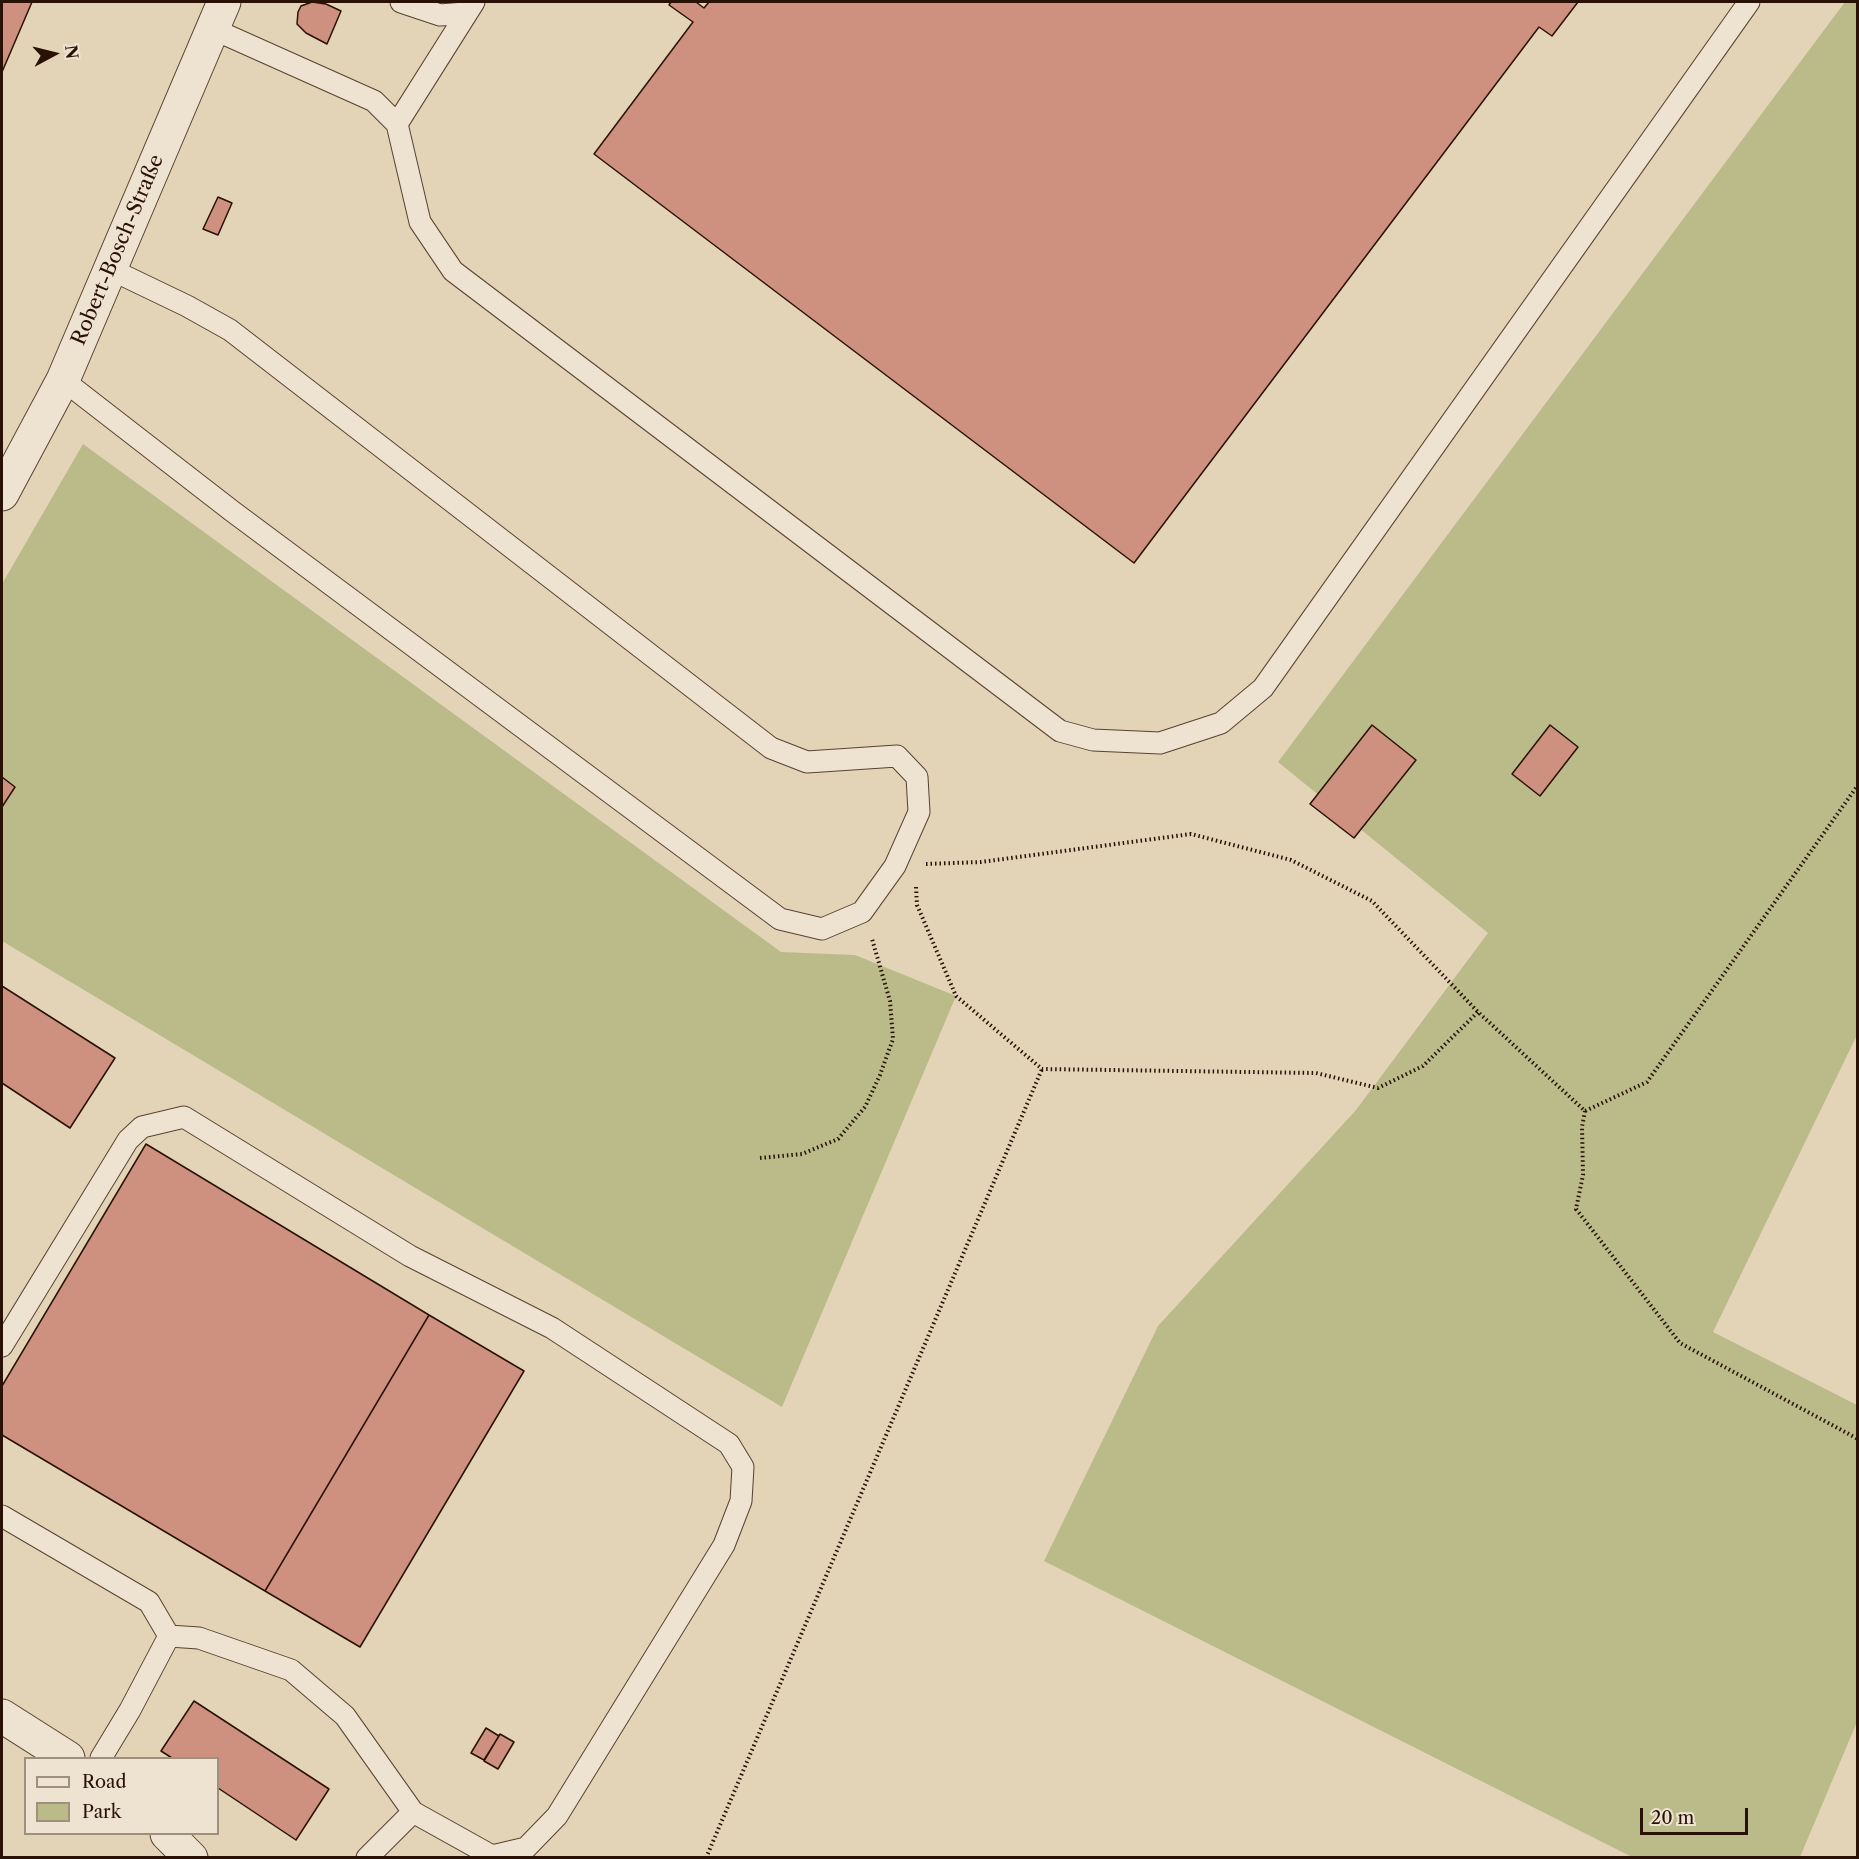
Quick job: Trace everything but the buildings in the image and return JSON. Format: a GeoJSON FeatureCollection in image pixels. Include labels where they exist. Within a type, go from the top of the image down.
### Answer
{"type":"FeatureCollection","features":[{"type":"Feature","properties":{"kind":"street","name":"Robert-Bosch-Straße"},"geometry":{"type":"LineString","coordinates":[[2,494],[63,380],[218,15]]}},
{"type":"Feature","properties":{"kind":"street"},"geometry":{"type":"LineString","coordinates":[[2,1716],[66,1757]]}},
{"type":"Feature","properties":{"kind":"street"},"geometry":{"type":"LineString","coordinates":[[169,1835],[191,1857]]}},
{"type":"Feature","properties":{"kind":"lane"},"geometry":{"type":"LineString","coordinates":[[401,2],[440,15],[469,7]]}},
{"type":"Feature","properties":{"kind":"lane"},"geometry":{"type":"LineString","coordinates":[[218,15],[374,101],[398,124],[420,222],[453,272],[1060,731],[1093,740],[1160,743],[1221,723],[1263,688],[1749,2]]}},
{"type":"Feature","properties":{"kind":"lane"},"geometry":{"type":"LineString","coordinates":[[398,124],[469,7]]}},
{"type":"Feature","properties":{"kind":"lane"},"geometry":{"type":"LineString","coordinates":[[63,380],[232,511],[780,920],[822,929],[862,912],[905,865],[919,812],[917,777],[897,756],[807,762],[771,748],[230,330],[187,306],[110,269]]}},
{"type":"Feature","properties":{"kind":"lane"},"geometry":{"type":"LineString","coordinates":[[2,1346],[128,1140],[142,1127],[184,1117],[410,1256],[552,1328],[729,1444],[743,1467],[741,1501],[724,1545],[556,1816],[526,1848],[492,1856],[413,1812],[345,1716],[291,1670],[199,1638],[169,1636]]}},
{"type":"Feature","properties":{"kind":"lane"},"geometry":{"type":"LineString","coordinates":[[2,1516],[149,1602],[169,1636]]}},
{"type":"Feature","properties":{"kind":"lane"},"geometry":{"type":"LineString","coordinates":[[102,1757],[130,1710],[169,1636]]}},
{"type":"Feature","properties":{"kind":"lane"},"geometry":{"type":"LineString","coordinates":[[367,1857],[413,1812]]}},
{"type":"Feature","properties":{"kind":"path"},"geometry":{"type":"LineString","coordinates":[[1585,1111],[1647,1082],[1857,784]]}},
{"type":"Feature","properties":{"kind":"path"},"geometry":{"type":"LineString","coordinates":[[1478,1012],[1423,1066],[1378,1088],[1316,1073],[1042,1069],[956,996],[917,905],[905,865],[981,862],[1191,834],[1291,860],[1372,901],[1478,1012],[1585,1111]]}},
{"type":"Feature","properties":{"kind":"path"},"geometry":{"type":"LineString","coordinates":[[760,1158],[802,1154],[838,1139],[865,1107],[880,1075],[893,1039],[890,1001],[878,953],[862,912]]}},
{"type":"Feature","properties":{"kind":"path"},"geometry":{"type":"LineString","coordinates":[[706,1857],[1042,1069]]}},
{"type":"Feature","properties":{"kind":"path"},"geometry":{"type":"LineString","coordinates":[[1585,1111],[1582,1127],[1583,1175],[1576,1209],[1680,1344],[1857,1439]]}},
{"type":"Feature","properties":{"kind":"green space"},"geometry":{"type":"Polygon","coordinates":[[[1845,2],[1857,2],[1857,1035],[1713,1332],[1857,1405],[1857,1722],[1800,1857],[1632,1857],[1044,1561],[1158,1326],[1356,1110],[1488,933],[1278,762],[1845,2]]]}},
{"type":"Feature","properties":{"kind":"green space"},"geometry":{"type":"Polygon","coordinates":[[[83,444],[781,952],[855,955],[956,996],[782,1407],[2,941],[2,584],[83,444]]]}}]}
